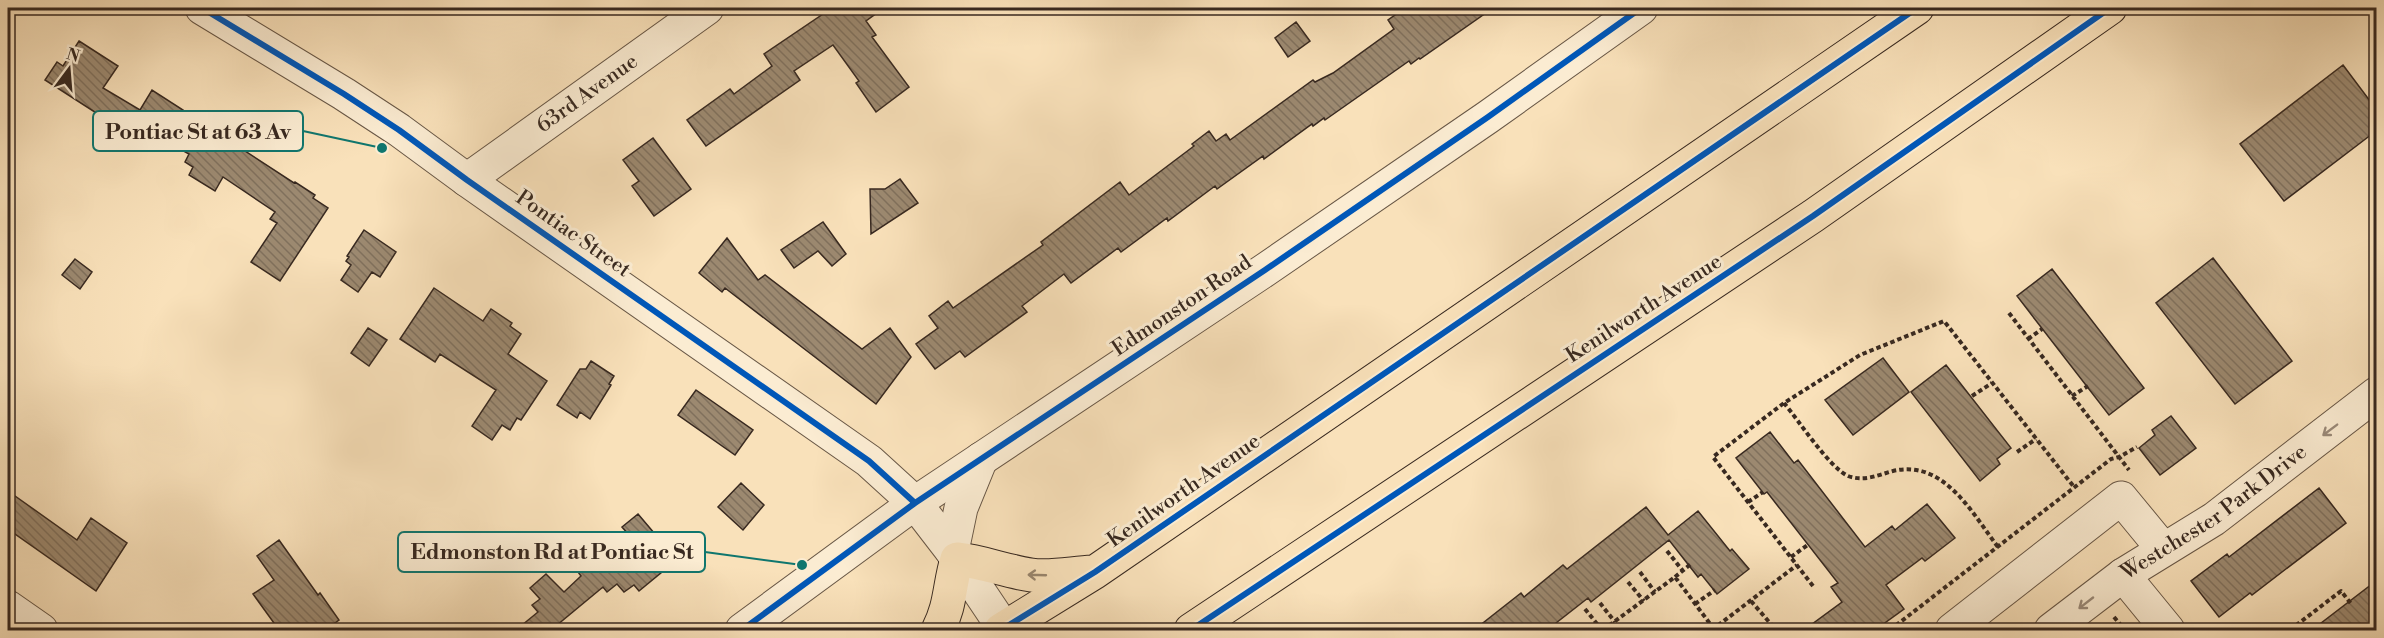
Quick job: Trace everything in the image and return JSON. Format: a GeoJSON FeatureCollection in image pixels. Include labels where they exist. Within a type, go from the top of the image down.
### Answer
{"type":"FeatureCollection","features":[{"type":"Feature","properties":{"kind":"main road","name":"Kenilworth Avenue"},"geometry":{"type":"LineString","coordinates":[[1003,630],[1095,572],[1917,8]]}},
{"type":"Feature","properties":{"kind":"main road","name":"Kenilworth Avenue"},"geometry":{"type":"LineString","coordinates":[[1191,630],[1813,216],[2110,8]]}},
{"type":"Feature","properties":{"kind":"main road"},"geometry":{"type":"LineString","coordinates":[[938,630],[947,611],[955,555],[1034,576],[1095,572]]}},
{"type":"Feature","properties":{"kind":"main road"},"geometry":{"type":"LineString","coordinates":[[1205,630],[1242,598]]}},
{"type":"Feature","properties":{"kind":"street","name":"Pontiac Street"},"geometry":{"type":"LineString","coordinates":[[202,8],[399,130],[466,180],[869,461],[915,502],[955,555],[1003,630]]}},
{"type":"Feature","properties":{"kind":"street","name":"63rd Avenue"},"geometry":{"type":"LineString","coordinates":[[466,180],[707,8]]}},
{"type":"Feature","properties":{"kind":"street","name":"Edmonston Road"},"geometry":{"type":"LineString","coordinates":[[742,630],[915,502],[1265,270],[1478,124],[1641,8]]}},
{"type":"Feature","properties":{"kind":"street","name":"Westchester Park Drive"},"geometry":{"type":"LineString","coordinates":[[2051,630],[2123,575],[2214,519],[2376,394]]}},
{"type":"Feature","properties":{"kind":"street"},"geometry":{"type":"LineString","coordinates":[[955,555],[961,508],[981,459]]}},
{"type":"Feature","properties":{"kind":"street"},"geometry":{"type":"LineString","coordinates":[[1952,630],[2121,498],[2163,549]]}},
{"type":"Feature","properties":{"kind":"street"},"geometry":{"type":"LineString","coordinates":[[2123,575],[2168,630]]}},
{"type":"Feature","properties":{"kind":"street"},"geometry":{"type":"LineString","coordinates":[[8,607],[40,630]]}},
{"type":"Feature","properties":{"kind":"path"},"geometry":{"type":"LineString","coordinates":[[2009,314],[2133,475]]}},
{"type":"Feature","properties":{"kind":"path"},"geometry":{"type":"LineString","coordinates":[[1813,586],[1713,457],[1784,403],[1860,355],[1944,321],[2074,488]]}},
{"type":"Feature","properties":{"kind":"path"},"geometry":{"type":"LineString","coordinates":[[2028,339],[2042,329]]}},
{"type":"Feature","properties":{"kind":"path"},"geometry":{"type":"LineString","coordinates":[[1972,396],[1992,383]]}},
{"type":"Feature","properties":{"kind":"path"},"geometry":{"type":"LineString","coordinates":[[2072,396],[2088,386]]}},
{"type":"Feature","properties":{"kind":"path"},"geometry":{"type":"LineString","coordinates":[[1784,403],[1832,463],[1845,474],[1862,479],[1904,469],[1917,469],[1930,473],[1953,489],[1998,547]]}},
{"type":"Feature","properties":{"kind":"path"},"geometry":{"type":"LineString","coordinates":[[2017,452],[2036,439]]}},
{"type":"Feature","properties":{"kind":"path"},"geometry":{"type":"LineString","coordinates":[[1890,630],[2111,459],[2137,447]]}},
{"type":"Feature","properties":{"kind":"path"},"geometry":{"type":"LineString","coordinates":[[1748,502],[1762,492]]}},
{"type":"Feature","properties":{"kind":"path"},"geometry":{"type":"LineString","coordinates":[[1791,556],[1809,544]]}},
{"type":"Feature","properties":{"kind":"path"},"geometry":{"type":"LineString","coordinates":[[1667,551],[1683,571]]}},
{"type":"Feature","properties":{"kind":"path"},"geometry":{"type":"LineString","coordinates":[[1585,609],[1602,630],[1692,564]]}},
{"type":"Feature","properties":{"kind":"path"},"geometry":{"type":"LineString","coordinates":[[1675,577],[1713,630],[1797,565]]}},
{"type":"Feature","properties":{"kind":"path"},"geometry":{"type":"LineString","coordinates":[[1640,572],[1655,592]]}},
{"type":"Feature","properties":{"kind":"path"},"geometry":{"type":"LineString","coordinates":[[1628,582],[1644,601]]}},
{"type":"Feature","properties":{"kind":"path"},"geometry":{"type":"LineString","coordinates":[[1695,604],[1715,590]]}},
{"type":"Feature","properties":{"kind":"path"},"geometry":{"type":"LineString","coordinates":[[2290,630],[2341,591],[2352,605]]}},
{"type":"Feature","properties":{"kind":"path"},"geometry":{"type":"LineString","coordinates":[[1751,601],[1776,630]]}},
{"type":"Feature","properties":{"kind":"path"},"geometry":{"type":"LineString","coordinates":[[1600,603],[1615,622]]}},
{"type":"Feature","properties":{"kind":"building"},"geometry":{"type":"Polygon","coordinates":[[[832,8],[884,8],[866,21],[876,35],[872,37],[909,87],[876,112],[856,83],[859,81],[833,45],[794,71],[800,80],[706,146],[687,120],[730,89],[734,94],[772,66],[764,54],[832,8]]]}},
{"type":"Feature","properties":{"kind":"building"},"geometry":{"type":"Polygon","coordinates":[[[1405,8],[1493,8],[1420,59],[1411,64],[1409,61],[1325,120],[1324,118],[1313,126],[1312,124],[1217,189],[1215,186],[1121,252],[1118,248],[1071,283],[1064,274],[1022,306],[1027,312],[965,357],[960,351],[935,369],[916,344],[938,328],[929,316],[948,301],[953,308],[1043,245],[1041,242],[1120,182],[1129,195],[1194,146],[1192,144],[1209,131],[1216,141],[1226,134],[1230,140],[1313,80],[1315,82],[1333,73],[1394,29],[1388,20],[1405,8]]]}},
{"type":"Feature","properties":{"kind":"building"},"geometry":{"type":"Polygon","coordinates":[[[1296,22],[1310,41],[1288,57],[1275,38],[1296,22]]]}},
{"type":"Feature","properties":{"kind":"building"},"geometry":{"type":"Polygon","coordinates":[[[79,41],[118,66],[103,88],[140,110],[152,90],[183,110],[180,115],[214,135],[216,132],[315,195],[313,198],[328,208],[280,281],[251,262],[277,223],[270,219],[275,212],[223,177],[215,191],[189,175],[193,167],[185,162],[189,154],[157,136],[149,147],[45,80],[57,62],[63,66],[79,41]]]}},
{"type":"Feature","properties":{"kind":"building"},"geometry":{"type":"Polygon","coordinates":[[[2343,65],[2376,109],[2376,131],[2284,201],[2240,144],[2343,65]]]}},
{"type":"Feature","properties":{"kind":"building"},"geometry":{"type":"Polygon","coordinates":[[[653,138],[691,189],[654,216],[632,186],[639,181],[623,160],[653,138]]]}},
{"type":"Feature","properties":{"kind":"building"},"geometry":{"type":"Polygon","coordinates":[[[900,179],[918,203],[871,234],[870,189],[885,189],[900,179]]]}},
{"type":"Feature","properties":{"kind":"building"},"geometry":{"type":"Polygon","coordinates":[[[823,222],[846,254],[832,266],[818,251],[794,268],[781,250],[823,222]]]}},
{"type":"Feature","properties":{"kind":"building"},"geometry":{"type":"Polygon","coordinates":[[[364,230],[396,252],[380,277],[372,272],[358,292],[341,280],[351,265],[346,261],[349,257],[347,256],[364,230]]]}},
{"type":"Feature","properties":{"kind":"building"},"geometry":{"type":"Polygon","coordinates":[[[727,238],[758,280],[765,275],[862,349],[890,328],[911,357],[876,404],[725,288],[722,292],[699,273],[727,238]]]}},
{"type":"Feature","properties":{"kind":"building"},"geometry":{"type":"Polygon","coordinates":[[[2213,258],[2292,361],[2235,404],[2156,303],[2213,258]]]}},
{"type":"Feature","properties":{"kind":"building"},"geometry":{"type":"Polygon","coordinates":[[[75,259],[92,272],[80,289],[62,275],[75,259]]]}},
{"type":"Feature","properties":{"kind":"building"},"geometry":{"type":"Polygon","coordinates":[[[2052,269],[2144,388],[2109,415],[2017,296],[2052,269]]]}},
{"type":"Feature","properties":{"kind":"building"},"geometry":{"type":"Polygon","coordinates":[[[434,288],[483,321],[491,309],[512,323],[510,326],[521,334],[508,354],[547,381],[521,420],[517,418],[510,430],[502,425],[492,440],[472,426],[496,390],[440,354],[435,362],[400,339],[434,288]]]}},
{"type":"Feature","properties":{"kind":"building"},"geometry":{"type":"Polygon","coordinates":[[[368,328],[387,340],[369,366],[351,353],[368,328]]]}},
{"type":"Feature","properties":{"kind":"building"},"geometry":{"type":"Polygon","coordinates":[[[1883,358],[1909,392],[1853,435],[1825,400],[1883,358]]]}},
{"type":"Feature","properties":{"kind":"building"},"geometry":{"type":"Polygon","coordinates":[[[591,361],[614,376],[590,419],[580,412],[577,418],[557,405],[580,369],[586,369],[591,361]]]}},
{"type":"Feature","properties":{"kind":"building"},"geometry":{"type":"Polygon","coordinates":[[[1946,365],[2011,448],[1997,459],[2000,464],[1980,481],[1911,392],[1946,365]]]}},
{"type":"Feature","properties":{"kind":"building"},"geometry":{"type":"Polygon","coordinates":[[[696,390],[753,430],[735,455],[678,415],[696,390]]]}},
{"type":"Feature","properties":{"kind":"building"},"geometry":{"type":"Polygon","coordinates":[[[2171,416],[2196,448],[2160,475],[2139,448],[2155,435],[2152,430],[2171,416]]]}},
{"type":"Feature","properties":{"kind":"building"},"geometry":{"type":"Polygon","coordinates":[[[1770,432],[1794,463],[1798,460],[1865,547],[1892,526],[1895,530],[1927,504],[1955,538],[1925,561],[1922,558],[1886,585],[1904,609],[1875,630],[1804,630],[1842,602],[1831,587],[1838,583],[1767,492],[1764,494],[1736,458],[1770,432]]]}},
{"type":"Feature","properties":{"kind":"building"},"geometry":{"type":"Polygon","coordinates":[[[741,483],[764,505],[743,530],[718,507],[741,483]]]}},
{"type":"Feature","properties":{"kind":"building"},"geometry":{"type":"Polygon","coordinates":[[[2319,488],[2346,523],[2252,595],[2250,593],[2219,617],[2191,581],[2227,554],[2229,557],[2319,488]]]}},
{"type":"Feature","properties":{"kind":"building"},"geometry":{"type":"Polygon","coordinates":[[[8,491],[77,540],[91,518],[127,543],[96,591],[8,529],[8,491]]]}},
{"type":"Feature","properties":{"kind":"building"},"geometry":{"type":"Polygon","coordinates":[[[1646,507],[1668,535],[1698,511],[1730,551],[1732,549],[1749,569],[1717,594],[1701,574],[1698,577],[1669,540],[1591,602],[1588,598],[1547,630],[1474,630],[1521,593],[1524,597],[1563,565],[1567,569],[1646,507]]]}},
{"type":"Feature","properties":{"kind":"building"},"geometry":{"type":"Polygon","coordinates":[[[638,514],[671,553],[663,560],[668,567],[639,591],[634,585],[624,592],[617,584],[607,592],[603,587],[551,630],[516,630],[538,612],[532,605],[540,599],[530,588],[546,574],[564,592],[581,576],[578,572],[595,559],[597,561],[629,535],[622,527],[638,514]]]}},
{"type":"Feature","properties":{"kind":"building"},"geometry":{"type":"Polygon","coordinates":[[[279,540],[339,620],[325,630],[279,630],[253,594],[274,580],[257,556],[279,540]]]}},
{"type":"Feature","properties":{"kind":"building"},"geometry":{"type":"Polygon","coordinates":[[[2376,581],[2376,630],[2312,630],[2376,581]]]}},
{"type":"Feature","properties":{"kind":"cycle path"},"geometry":{"type":"LineString","coordinates":[[202,8],[399,130],[869,461],[915,503]]}},
{"type":"Feature","properties":{"kind":"cycle path"},"geometry":{"type":"LineString","coordinates":[[742,630],[915,503],[1265,270],[1488,117],[1641,8]]}},
{"type":"Feature","properties":{"kind":"cycle path"},"geometry":{"type":"LineString","coordinates":[[1001,630],[1095,572],[1917,8]]}},
{"type":"Feature","properties":{"kind":"cycle path"},"geometry":{"type":"LineString","coordinates":[[1191,630],[1813,216],[2110,8]]}},
{"type":"Feature","properties":{"kind":"place","name":"Pontiac St at 63 Av"},"geometry":{"type":"Point","coordinates":[382,148]}},
{"type":"Feature","properties":{"kind":"place","name":"Edmonston Rd at Pontiac St"},"geometry":{"type":"Point","coordinates":[802,565]}}]}
